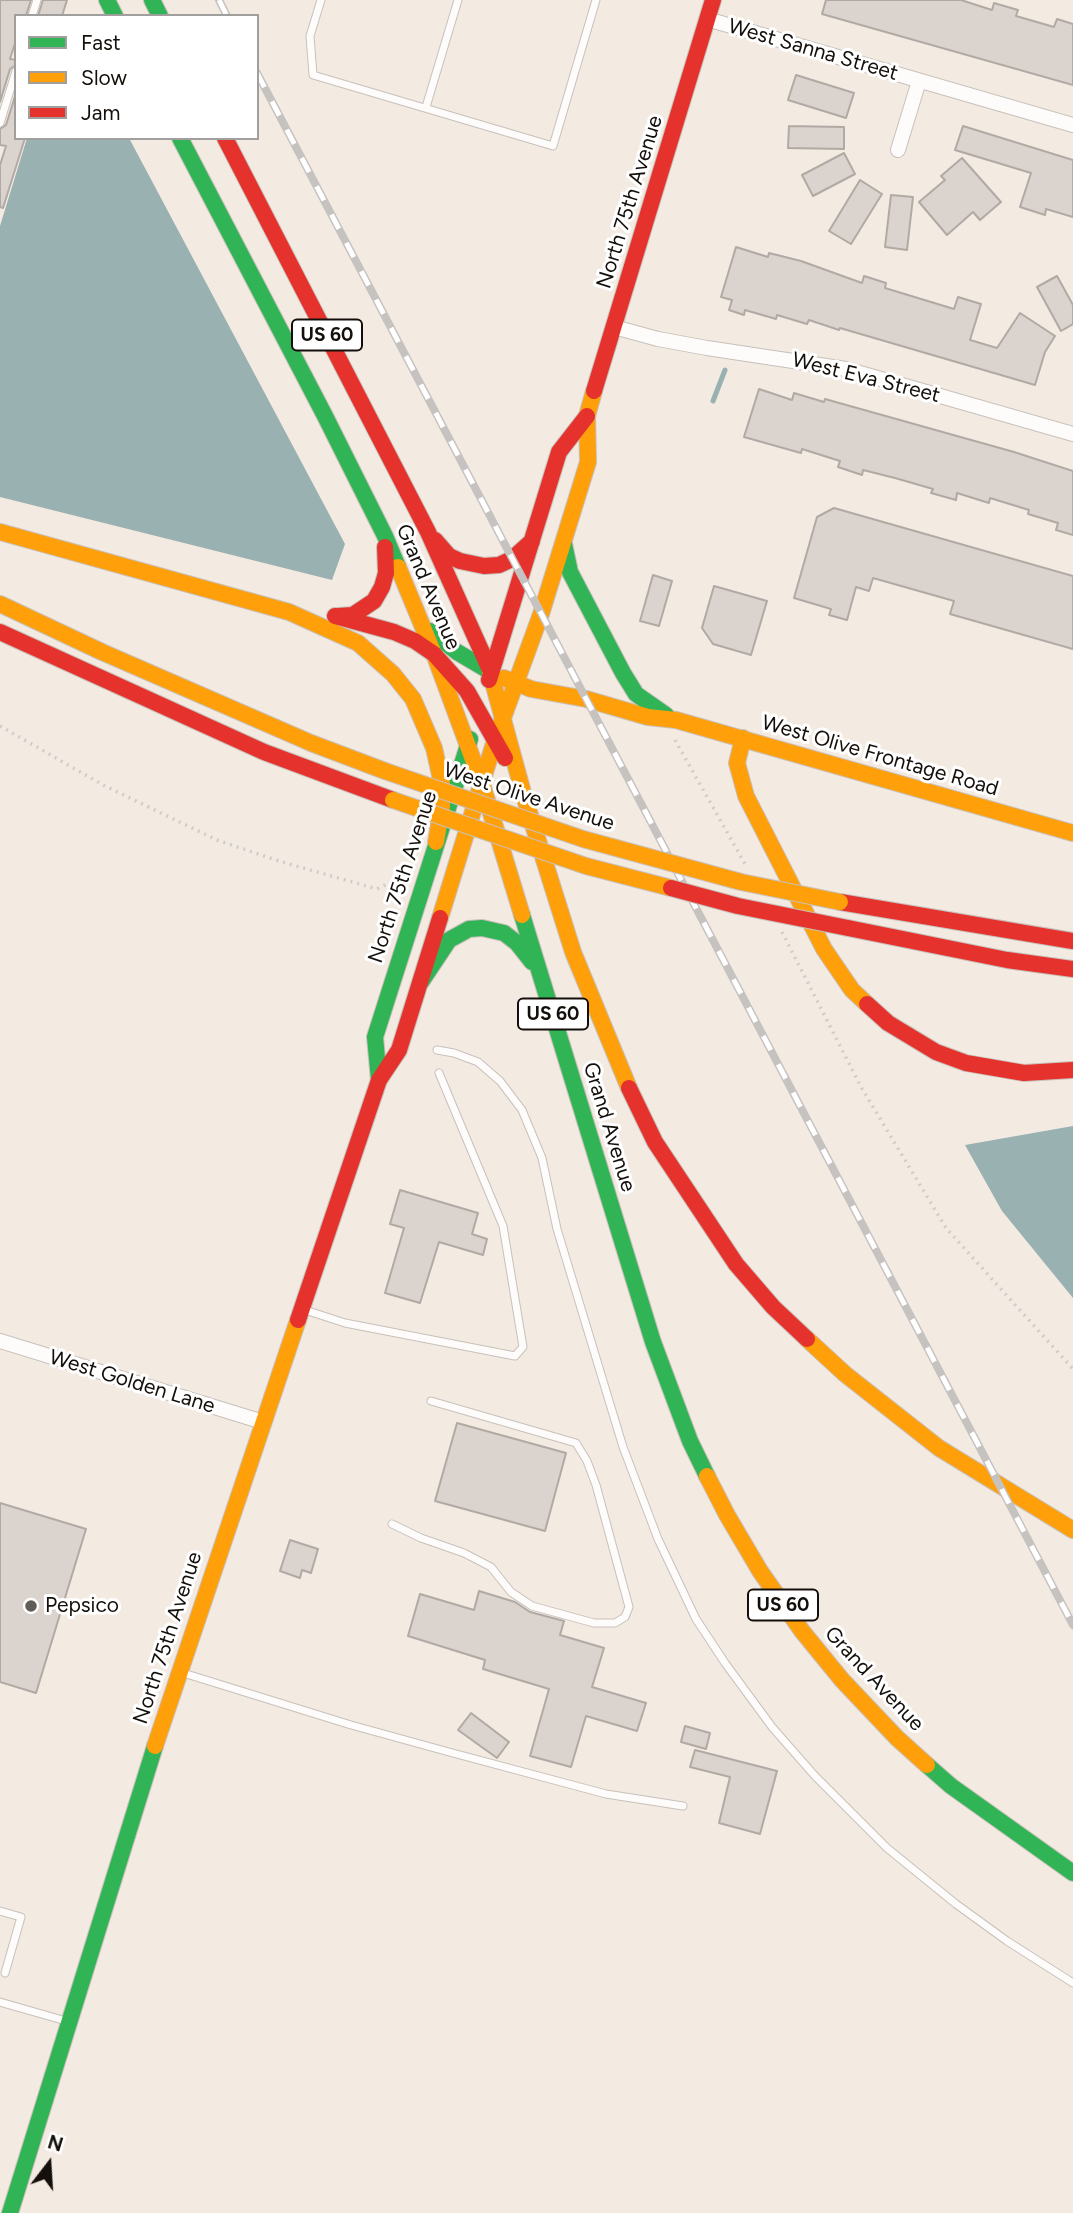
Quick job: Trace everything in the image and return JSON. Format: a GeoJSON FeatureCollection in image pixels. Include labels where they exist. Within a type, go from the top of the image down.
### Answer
{"type":"FeatureCollection","features":[{"type":"Feature","properties":{"kind":"main road","name":"North 75th Avenue"},"geometry":{"type":"LineString","coordinates":[[10,2213],[179,1672],[379,1080],[400,1050],[495,740],[530,648],[588,462],[587,416],[713,0]]}},
{"type":"Feature","properties":{"kind":"main road","name":"Grand Avenue"},"geometry":{"type":"LineString","coordinates":[[181,140],[326,416],[385,536],[434,654],[482,784],[653,1342],[690,1441],[727,1515],[760,1571],[818,1651],[897,1738],[951,1786],[1073,1873]]}},
{"type":"Feature","properties":{"kind":"main road","name":"Grand Avenue"},"geometry":{"type":"LineString","coordinates":[[226,140],[428,532],[491,672],[524,796],[573,952],[631,1093],[655,1142],[736,1264],[773,1307],[815,1346],[893,1413],[961,1462],[1073,1530]]}},
{"type":"Feature","properties":{"kind":"main road","name":"North 75th Avenue"},"geometry":{"type":"LineString","coordinates":[[379,1080],[374,1037],[480,711],[559,452],[587,416]]}},
{"type":"Feature","properties":{"kind":"main road"},"geometry":{"type":"LineString","coordinates":[[0,532],[289,612],[358,643],[393,674],[413,699],[428,731],[440,775],[442,807],[436,842]]}},
{"type":"Feature","properties":{"kind":"main road"},"geometry":{"type":"LineString","coordinates":[[428,532],[449,556],[484,566],[499,565],[512,559],[532,541]]}},
{"type":"Feature","properties":{"kind":"main road"},"geometry":{"type":"LineString","coordinates":[[289,612],[335,616],[353,615],[363,610],[378,594],[386,573],[385,536]]}},
{"type":"Feature","properties":{"kind":"main road"},"geometry":{"type":"LineString","coordinates":[[563,540],[570,572],[636,694],[674,727]]}},
{"type":"Feature","properties":{"kind":"main road","name":"West Olive Avenue"},"geometry":{"type":"LineString","coordinates":[[0,604],[102,652],[287,732],[385,771],[583,839],[741,882],[840,902],[1073,941]]}},
{"type":"Feature","properties":{"kind":"main road"},"geometry":{"type":"LineString","coordinates":[[335,616],[394,632],[415,641],[452,671],[480,711],[524,796]]}},
{"type":"Feature","properties":{"kind":"main road"},"geometry":{"type":"LineString","coordinates":[[419,621],[457,652],[515,683],[531,689],[586,699],[674,727]]}},
{"type":"Feature","properties":{"kind":"main road"},"geometry":{"type":"LineString","coordinates":[[0,632],[264,752],[393,800],[586,866],[738,906],[1007,961],[1073,970]]}},
{"type":"Feature","properties":{"kind":"main road","name":"West Olive Frontage Road"},"geometry":{"type":"LineString","coordinates":[[674,727],[743,738],[1073,833]]}},
{"type":"Feature","properties":{"kind":"main road"},"geometry":{"type":"LineString","coordinates":[[743,738],[737,762],[746,796],[824,949],[852,990],[888,1023],[936,1052],[956,1060],[991,1069],[1024,1073],[1073,1070]]}},
{"type":"Feature","properties":{"kind":"main road"},"geometry":{"type":"LineString","coordinates":[[421,982],[449,940],[469,929],[482,928],[504,933],[517,943],[544,985]]}},
{"type":"Feature","properties":{"kind":"street","name":"West Sanna Street"},"geometry":{"type":"LineString","coordinates":[[707,19],[1073,125]]}},
{"type":"Feature","properties":{"kind":"street","name":"West Sanna Street"},"geometry":{"type":"LineString","coordinates":[[898,150],[919,80]]}},
{"type":"Feature","properties":{"kind":"street","name":"West Eva Street"},"geometry":{"type":"LineString","coordinates":[[614,327],[707,348],[846,369],[1073,434]]}},
{"type":"Feature","properties":{"kind":"street","name":"West Golden Lane"},"geometry":{"type":"LineString","coordinates":[[0,1341],[263,1422]]}},
{"type":"Feature","properties":{"kind":"lane"},"geometry":{"type":"LineString","coordinates":[[321,0],[310,36],[313,75],[553,146],[596,0]]}},
{"type":"Feature","properties":{"kind":"lane"},"geometry":{"type":"LineString","coordinates":[[426,107],[458,0]]}},
{"type":"Feature","properties":{"kind":"lane"},"geometry":{"type":"LineString","coordinates":[[0,123],[14,78]]}},
{"type":"Feature","properties":{"kind":"lane"},"geometry":{"type":"LineString","coordinates":[[438,1050],[478,1062],[500,1081],[522,1110],[542,1157],[556,1229],[623,1447],[658,1539],[696,1619],[725,1663],[780,1737],[887,1849],[1007,1941],[1073,1983]]}},
{"type":"Feature","properties":{"kind":"lane"},"geometry":{"type":"LineString","coordinates":[[302,1308],[345,1323],[515,1356],[523,1347],[503,1226],[439,1073]]}},
{"type":"Feature","properties":{"kind":"lane"},"geometry":{"type":"LineString","coordinates":[[392,1524],[491,1567],[511,1592],[532,1606],[594,1623],[615,1623],[625,1617],[629,1607],[596,1485],[587,1461],[576,1443],[431,1401]]}},
{"type":"Feature","properties":{"kind":"lane"},"geometry":{"type":"LineString","coordinates":[[179,1672],[351,1725],[606,1794],[683,1806]]}},
{"type":"Feature","properties":{"kind":"lane"},"geometry":{"type":"LineString","coordinates":[[0,1911],[21,1917],[5,1973]]}},
{"type":"Feature","properties":{"kind":"lane"},"geometry":{"type":"LineString","coordinates":[[0,2002],[69,2022]]}},
{"type":"Feature","properties":{"kind":"path"},"geometry":{"type":"LineString","coordinates":[[0,726],[104,786],[217,840],[377,889],[393,881],[423,883]]}},
{"type":"Feature","properties":{"kind":"path"},"geometry":{"type":"LineString","coordinates":[[674,727],[747,868]]}},
{"type":"Feature","properties":{"kind":"path"},"geometry":{"type":"LineString","coordinates":[[778,925],[861,1087],[946,1228],[1073,1370]]}},
{"type":"Feature","properties":{"kind":"water"},"geometry":{"type":"Polygon","coordinates":[[[26,140],[130,140],[345,544],[332,580],[0,497],[0,226],[26,140]]]}},
{"type":"Feature","properties":{"kind":"water"},"geometry":{"type":"Polygon","coordinates":[[[1073,1126],[1073,1298],[1002,1211],[965,1145],[1073,1126]]]}},
{"type":"Feature","properties":{"kind":"building"},"geometry":{"type":"Polygon","coordinates":[[[0,0],[31,0],[27,14],[14,14],[14,46],[10,59],[14,60],[14,66],[10,69],[0,102],[0,0]]]}},
{"type":"Feature","properties":{"kind":"building"},"geometry":{"type":"Polygon","coordinates":[[[43,0],[67,0],[63,14],[39,14],[43,0]]]}},
{"type":"Feature","properties":{"kind":"building"},"geometry":{"type":"Polygon","coordinates":[[[826,0],[961,0],[992,10],[994,3],[1018,10],[1016,16],[1054,27],[1057,19],[1073,24],[1073,85],[822,14],[826,0]]]}},
{"type":"Feature","properties":{"kind":"building"},"geometry":{"type":"Polygon","coordinates":[[[796,75],[854,93],[846,118],[788,100],[796,75]]]}},
{"type":"Feature","properties":{"kind":"building"},"geometry":{"type":"Polygon","coordinates":[[[14,99],[14,140],[24,140],[3,208],[0,207],[0,165],[6,146],[0,145],[0,129],[6,125],[14,99]]]}},
{"type":"Feature","properties":{"kind":"building"},"geometry":{"type":"Polygon","coordinates":[[[789,126],[844,127],[844,149],[788,148],[789,126]]]}},
{"type":"Feature","properties":{"kind":"building"},"geometry":{"type":"Polygon","coordinates":[[[963,126],[1073,160],[1073,217],[1046,209],[1045,215],[1020,207],[1031,173],[955,150],[963,126]]]}},
{"type":"Feature","properties":{"kind":"building"},"geometry":{"type":"Polygon","coordinates":[[[844,153],[855,174],[813,196],[802,175],[844,153]]]}},
{"type":"Feature","properties":{"kind":"building"},"geometry":{"type":"Polygon","coordinates":[[[962,158],[1001,202],[980,220],[973,212],[947,235],[919,202],[945,180],[941,176],[962,158]]]}},
{"type":"Feature","properties":{"kind":"building"},"geometry":{"type":"Polygon","coordinates":[[[860,180],[882,194],[851,244],[829,231],[860,180]]]}},
{"type":"Feature","properties":{"kind":"building"},"geometry":{"type":"Polygon","coordinates":[[[891,195],[913,197],[907,250],[885,247],[891,195]]]}},
{"type":"Feature","properties":{"kind":"building"},"geometry":{"type":"Polygon","coordinates":[[[736,247],[768,257],[769,253],[801,261],[862,283],[864,276],[886,283],[885,288],[954,309],[958,297],[981,304],[970,340],[997,348],[1020,313],[1055,336],[1045,352],[1035,385],[809,320],[807,324],[777,315],[776,319],[745,310],[744,315],[729,310],[732,300],[721,297],[736,247]]]}},
{"type":"Feature","properties":{"kind":"building"},"geometry":{"type":"Polygon","coordinates":[[[1057,276],[1073,305],[1073,324],[1061,331],[1037,287],[1057,276]]]}},
{"type":"Feature","properties":{"kind":"building"},"geometry":{"type":"Polygon","coordinates":[[[759,389],[792,400],[794,393],[824,402],[825,399],[1073,471],[1073,535],[1056,530],[1058,523],[1028,514],[1029,510],[990,498],[989,503],[957,493],[956,500],[931,493],[933,489],[895,478],[863,470],[862,475],[838,467],[840,461],[802,449],[801,453],[744,437],[759,389]]]}},
{"type":"Feature","properties":{"kind":"building"},"geometry":{"type":"Polygon","coordinates":[[[834,508],[1073,576],[1073,649],[950,614],[954,601],[873,578],[869,591],[856,587],[847,620],[829,615],[831,609],[794,598],[817,517],[834,508]]]}},
{"type":"Feature","properties":{"kind":"building"},"geometry":{"type":"Polygon","coordinates":[[[653,575],[672,581],[659,626],[640,621],[653,575]]]}},
{"type":"Feature","properties":{"kind":"building"},"geometry":{"type":"Polygon","coordinates":[[[714,586],[767,601],[751,655],[713,644],[702,628],[714,586]]]}},
{"type":"Feature","properties":{"kind":"building"},"geometry":{"type":"Polygon","coordinates":[[[400,1190],[478,1213],[472,1234],[487,1239],[483,1255],[439,1242],[420,1303],[385,1293],[404,1228],[390,1224],[400,1190]]]}},
{"type":"Feature","properties":{"kind":"building"},"geometry":{"type":"Polygon","coordinates":[[[457,1423],[566,1453],[545,1531],[435,1501],[457,1423]]]}},
{"type":"Feature","properties":{"kind":"building","name":"Pepsico"},"geometry":{"type":"Polygon","coordinates":[[[0,1503],[86,1529],[36,1693],[0,1682],[0,1503]]]}},
{"type":"Feature","properties":{"kind":"building"},"geometry":{"type":"Polygon","coordinates":[[[290,1540],[318,1549],[311,1573],[302,1570],[300,1578],[280,1571],[290,1540]]]}},
{"type":"Feature","properties":{"kind":"building"},"geometry":{"type":"Polygon","coordinates":[[[479,1591],[515,1602],[530,1612],[564,1621],[560,1635],[604,1648],[592,1687],[646,1703],[637,1731],[586,1716],[571,1767],[530,1756],[549,1689],[483,1669],[485,1660],[408,1636],[420,1594],[474,1610],[479,1591]]]}},
{"type":"Feature","properties":{"kind":"building"},"geometry":{"type":"Polygon","coordinates":[[[471,1713],[509,1742],[497,1758],[458,1730],[471,1713]]]}},
{"type":"Feature","properties":{"kind":"building"},"geometry":{"type":"Polygon","coordinates":[[[685,1726],[710,1733],[706,1749],[681,1742],[685,1726]]]}},
{"type":"Feature","properties":{"kind":"building"},"geometry":{"type":"Polygon","coordinates":[[[695,1750],[777,1771],[760,1834],[719,1823],[730,1777],[690,1767],[695,1750]]]}},
{"type":"Feature","properties":{"kind":"waterway"},"geometry":{"type":"LineString","coordinates":[[713,401],[725,370]]}},
{"type":"Feature","properties":{"kind":"railway"},"geometry":{"type":"LineString","coordinates":[[219,0],[226,14]]}},
{"type":"Feature","properties":{"kind":"railway"},"geometry":{"type":"LineString","coordinates":[[259,77],[1073,1625]]}},
{"type":"Feature","properties":{"kind":"traffic: fast"},"geometry":{"type":"LineString","coordinates":[[107,0],[114,14]]}},
{"type":"Feature","properties":{"kind":"traffic: fast"},"geometry":{"type":"LineString","coordinates":[[152,0],[159,14]]}},
{"type":"Feature","properties":{"kind":"traffic: fast"},"geometry":{"type":"LineString","coordinates":[[181,140],[325,416],[398,567]]}},
{"type":"Feature","properties":{"kind":"traffic: fast"},"geometry":{"type":"LineString","coordinates":[[564,544],[570,572],[623,673],[636,694],[666,715]]}},
{"type":"Feature","properties":{"kind":"traffic: fast"},"geometry":{"type":"LineString","coordinates":[[430,631],[457,652],[491,672]]}},
{"type":"Feature","properties":{"kind":"traffic: fast"},"geometry":{"type":"LineString","coordinates":[[379,1080],[375,1037],[470,739]]}},
{"type":"Feature","properties":{"kind":"traffic: fast"},"geometry":{"type":"LineString","coordinates":[[522,915],[653,1342],[690,1441],[707,1476]]}},
{"type":"Feature","properties":{"kind":"traffic: fast"},"geometry":{"type":"LineString","coordinates":[[421,982],[449,940],[469,929],[482,928],[504,933],[517,943],[532,962]]}},
{"type":"Feature","properties":{"kind":"traffic: fast"},"geometry":{"type":"LineString","coordinates":[[10,2213],[155,1746]]}},
{"type":"Feature","properties":{"kind":"traffic: fast"},"geometry":{"type":"LineString","coordinates":[[927,1765],[951,1786],[1073,1873]]}},
{"type":"Feature","properties":{"kind":"traffic: slow"},"geometry":{"type":"LineString","coordinates":[[440,918],[495,740],[541,614],[588,462],[587,416],[594,391]]}},
{"type":"Feature","properties":{"kind":"traffic: slow"},"geometry":{"type":"LineString","coordinates":[[0,532],[289,612]]}},
{"type":"Feature","properties":{"kind":"traffic: slow"},"geometry":{"type":"LineString","coordinates":[[398,567],[434,654],[482,784],[522,915]]}},
{"type":"Feature","properties":{"kind":"traffic: slow"},"geometry":{"type":"LineString","coordinates":[[0,604],[102,652],[311,743],[385,771]]}},
{"type":"Feature","properties":{"kind":"traffic: slow"},"geometry":{"type":"LineString","coordinates":[[289,612],[358,643],[393,674],[413,699],[434,748],[442,784],[442,807],[436,842]]}},
{"type":"Feature","properties":{"kind":"traffic: slow"},"geometry":{"type":"LineString","coordinates":[[489,668],[524,796],[573,952],[629,1088]]}},
{"type":"Feature","properties":{"kind":"traffic: slow"},"geometry":{"type":"LineString","coordinates":[[504,678],[531,689],[586,699],[648,717],[676,720],[1073,833]]}},
{"type":"Feature","properties":{"kind":"traffic: slow"},"geometry":{"type":"LineString","coordinates":[[743,738],[737,763],[746,796],[824,949],[852,990],[867,1004]]}},
{"type":"Feature","properties":{"kind":"traffic: slow"},"geometry":{"type":"LineString","coordinates":[[385,771],[583,839],[741,882],[840,902]]}},
{"type":"Feature","properties":{"kind":"traffic: slow"},"geometry":{"type":"LineString","coordinates":[[393,800],[586,866],[671,888]]}},
{"type":"Feature","properties":{"kind":"traffic: slow"},"geometry":{"type":"LineString","coordinates":[[155,1746],[298,1320]]}},
{"type":"Feature","properties":{"kind":"traffic: slow"},"geometry":{"type":"LineString","coordinates":[[807,1339],[845,1374],[939,1448],[1073,1530]]}},
{"type":"Feature","properties":{"kind":"traffic: slow"},"geometry":{"type":"LineString","coordinates":[[707,1476],[760,1571],[802,1631],[842,1680],[897,1738],[927,1765]]}},
{"type":"Feature","properties":{"kind":"traffic: jam"},"geometry":{"type":"LineString","coordinates":[[594,391],[713,0]]}},
{"type":"Feature","properties":{"kind":"traffic: jam"},"geometry":{"type":"LineString","coordinates":[[226,140],[428,532],[489,668]]}},
{"type":"Feature","properties":{"kind":"traffic: jam"},"geometry":{"type":"LineString","coordinates":[[489,680],[559,452],[587,416]]}},
{"type":"Feature","properties":{"kind":"traffic: jam"},"geometry":{"type":"LineString","coordinates":[[435,540],[449,556],[484,566],[499,565],[512,559],[532,541]]}},
{"type":"Feature","properties":{"kind":"traffic: jam"},"geometry":{"type":"LineString","coordinates":[[338,616],[353,615],[374,601],[386,573],[385,547]]}},
{"type":"Feature","properties":{"kind":"traffic: jam"},"geometry":{"type":"LineString","coordinates":[[335,616],[394,632],[415,641],[434,654],[467,691],[505,758]]}},
{"type":"Feature","properties":{"kind":"traffic: jam"},"geometry":{"type":"LineString","coordinates":[[0,632],[264,752],[393,800]]}},
{"type":"Feature","properties":{"kind":"traffic: jam"},"geometry":{"type":"LineString","coordinates":[[671,888],[738,906],[848,928]]}},
{"type":"Feature","properties":{"kind":"traffic: jam"},"geometry":{"type":"LineString","coordinates":[[840,902],[1073,941]]}},
{"type":"Feature","properties":{"kind":"traffic: jam"},"geometry":{"type":"LineString","coordinates":[[298,1320],[379,1080],[399,1050],[440,918]]}},
{"type":"Feature","properties":{"kind":"traffic: jam"},"geometry":{"type":"LineString","coordinates":[[848,928],[1007,960],[1073,969]]}},
{"type":"Feature","properties":{"kind":"traffic: jam"},"geometry":{"type":"LineString","coordinates":[[867,1004],[888,1023],[936,1052],[966,1063],[1024,1073],[1073,1070]]}},
{"type":"Feature","properties":{"kind":"traffic: jam"},"geometry":{"type":"LineString","coordinates":[[629,1088],[655,1142],[736,1264],[773,1307],[807,1339]]}},
{"type":"Feature","properties":{"kind":"place","name":"Pepsico"},"geometry":{"type":"Point","coordinates":[31,1606]}}]}
